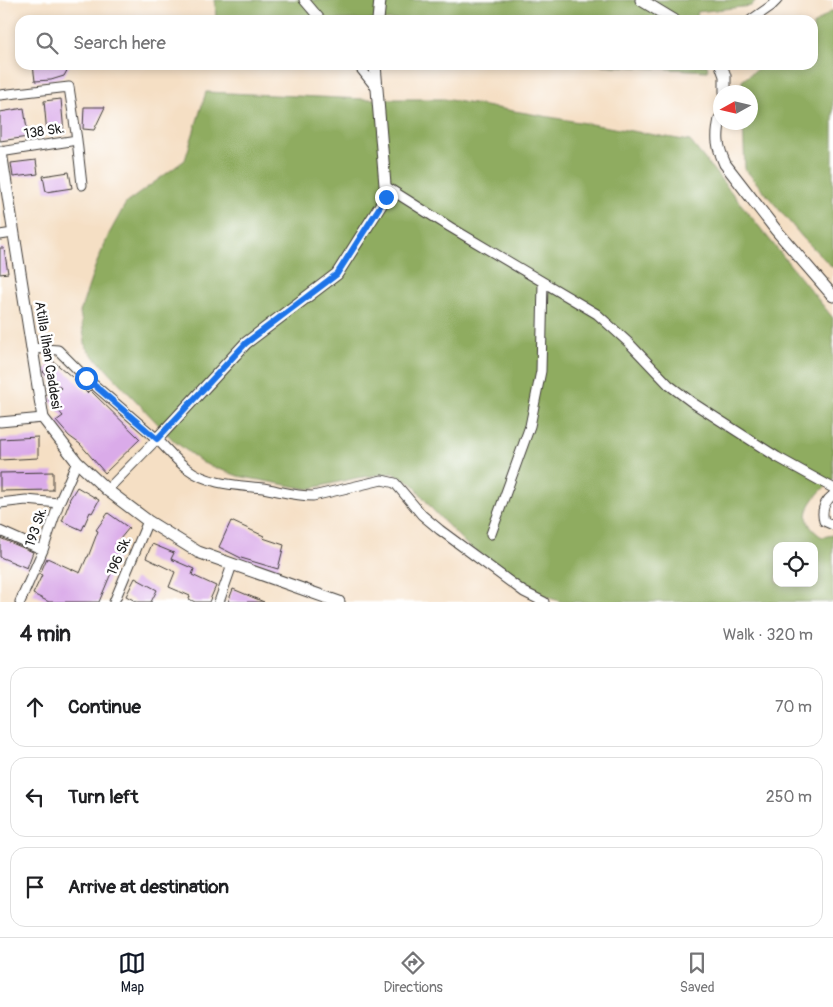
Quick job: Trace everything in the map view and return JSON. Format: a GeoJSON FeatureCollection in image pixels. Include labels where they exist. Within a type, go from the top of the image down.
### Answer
{"type":"FeatureCollection","features":[{"type":"Feature","properties":{"kind":"street"},"geometry":{"type":"LineString","coordinates":[[304,0],[317,15]]}},
{"type":"Feature","properties":{"kind":"street"},"geometry":{"type":"LineString","coordinates":[[378,15],[380,0]]}},
{"type":"Feature","properties":{"kind":"street"},"geometry":{"type":"LineString","coordinates":[[641,0],[667,15]]}},
{"type":"Feature","properties":{"kind":"street"},"geometry":{"type":"LineString","coordinates":[[758,15],[777,0]]}},
{"type":"Feature","properties":{"kind":"street"},"geometry":{"type":"LineString","coordinates":[[362,70],[378,89]]}},
{"type":"Feature","properties":{"kind":"street"},"geometry":{"type":"LineString","coordinates":[[106,490],[157,439],[246,343],[337,274],[386,197],[376,70]]}},
{"type":"Feature","properties":{"kind":"street"},"geometry":{"type":"LineString","coordinates":[[723,70],[725,85]]}},
{"type":"Feature","properties":{"kind":"street"},"geometry":{"type":"LineString","coordinates":[[0,95],[69,87],[77,140]]}},
{"type":"Feature","properties":{"kind":"street"},"geometry":{"type":"LineString","coordinates":[[718,130],[717,136],[720,154],[725,164],[776,230],[833,296]]}},
{"type":"Feature","properties":{"kind":"street","name":"138 Sk."},"geometry":{"type":"LineString","coordinates":[[1,152],[77,140],[82,185]]}},
{"type":"Feature","properties":{"kind":"street","name":"Atilla İlhan Caddesi"},"geometry":{"type":"LineString","coordinates":[[1,152],[43,418],[77,462],[106,490],[148,522],[198,552],[316,598],[339,602]]}},
{"type":"Feature","properties":{"kind":"street"},"geometry":{"type":"LineString","coordinates":[[386,186],[543,284],[597,314],[669,385],[693,404],[777,457],[833,488]]}},
{"type":"Feature","properties":{"kind":"street"},"geometry":{"type":"LineString","coordinates":[[0,235],[13,232]]}},
{"type":"Feature","properties":{"kind":"street"},"geometry":{"type":"LineString","coordinates":[[491,534],[530,426],[541,371],[543,284]]}},
{"type":"Feature","properties":{"kind":"street"},"geometry":{"type":"LineString","coordinates":[[31,348],[58,350],[86,378],[157,439],[189,471],[206,478],[233,485],[304,496],[322,494],[382,480],[394,483],[422,515],[440,530],[524,592],[544,602]]}},
{"type":"Feature","properties":{"kind":"street"},"geometry":{"type":"LineString","coordinates":[[0,422],[43,418]]}},
{"type":"Feature","properties":{"kind":"street","name":"193 Sk."},"geometry":{"type":"LineString","coordinates":[[20,602],[43,550],[59,503],[77,462]]}},
{"type":"Feature","properties":{"kind":"street"},"geometry":{"type":"LineString","coordinates":[[833,495],[826,501],[823,515],[824,520],[833,525]]}},
{"type":"Feature","properties":{"kind":"street"},"geometry":{"type":"LineString","coordinates":[[0,503],[26,500],[59,503]]}},
{"type":"Feature","properties":{"kind":"street","name":"196 Sk."},"geometry":{"type":"LineString","coordinates":[[114,602],[148,522]]}},
{"type":"Feature","properties":{"kind":"street"},"geometry":{"type":"LineString","coordinates":[[0,531],[43,550]]}},
{"type":"Feature","properties":{"kind":"street"},"geometry":{"type":"LineString","coordinates":[[219,602],[232,565]]}},
{"type":"Feature","properties":{"kind":"green space"},"geometry":{"type":"Polygon","coordinates":[[[215,0],[756,0],[751,6],[697,12],[697,15],[216,15],[215,0]]]}},
{"type":"Feature","properties":{"kind":"green space"},"geometry":{"type":"Polygon","coordinates":[[[833,10],[833,268],[803,238],[745,169],[743,130],[758,130],[758,85],[742,85],[742,81],[756,70],[818,70],[818,21],[833,10]]]}},
{"type":"Feature","properties":{"kind":"green space"},"geometry":{"type":"Polygon","coordinates":[[[206,92],[364,99],[444,99],[690,141],[833,318],[833,480],[813,500],[807,515],[808,522],[813,530],[822,537],[833,535],[833,602],[563,602],[543,596],[468,546],[433,510],[412,483],[392,473],[356,478],[308,489],[238,476],[203,463],[174,441],[86,348],[80,312],[95,267],[109,234],[126,203],[185,160],[206,92]]]}},
{"type":"Feature","properties":{"kind":"building"},"geometry":{"type":"Polygon","coordinates":[[[34,70],[67,70],[64,76],[51,80],[35,81],[34,70]]]}},
{"type":"Feature","properties":{"kind":"building"},"geometry":{"type":"Polygon","coordinates":[[[61,99],[64,133],[47,134],[44,101],[61,99]]]}},
{"type":"Feature","properties":{"kind":"building"},"geometry":{"type":"Polygon","coordinates":[[[84,107],[105,107],[94,130],[83,129],[84,107]]]}},
{"type":"Feature","properties":{"kind":"building"},"geometry":{"type":"Polygon","coordinates":[[[24,108],[28,137],[0,141],[0,112],[24,108]]]}},
{"type":"Feature","properties":{"kind":"building"},"geometry":{"type":"Polygon","coordinates":[[[36,160],[38,174],[13,177],[11,163],[36,160]]]}},
{"type":"Feature","properties":{"kind":"building"},"geometry":{"type":"Polygon","coordinates":[[[69,172],[72,188],[46,192],[43,176],[69,172]]]}},
{"type":"Feature","properties":{"kind":"building"},"geometry":{"type":"Polygon","coordinates":[[[0,248],[4,248],[8,273],[0,274],[0,248]]]}},
{"type":"Feature","properties":{"kind":"building"},"geometry":{"type":"Polygon","coordinates":[[[53,361],[87,393],[90,390],[140,439],[105,473],[80,444],[69,436],[56,421],[63,416],[49,400],[61,388],[43,372],[53,361]]]}},
{"type":"Feature","properties":{"kind":"building"},"geometry":{"type":"Polygon","coordinates":[[[38,437],[38,458],[0,460],[0,439],[38,437]]]}},
{"type":"Feature","properties":{"kind":"building"},"geometry":{"type":"Polygon","coordinates":[[[53,472],[53,490],[0,491],[0,473],[53,472]]]}},
{"type":"Feature","properties":{"kind":"building"},"geometry":{"type":"Polygon","coordinates":[[[77,487],[99,500],[92,513],[90,512],[82,530],[62,521],[69,500],[77,487]]]}},
{"type":"Feature","properties":{"kind":"building"},"geometry":{"type":"Polygon","coordinates":[[[108,513],[129,528],[115,545],[122,547],[99,602],[49,602],[33,594],[42,575],[40,574],[47,558],[80,573],[98,531],[96,530],[108,513]]]}},
{"type":"Feature","properties":{"kind":"building"},"geometry":{"type":"Polygon","coordinates":[[[231,521],[264,536],[263,538],[284,545],[278,569],[241,558],[219,547],[231,521]]]}},
{"type":"Feature","properties":{"kind":"building"},"geometry":{"type":"Polygon","coordinates":[[[0,538],[33,552],[27,568],[0,557],[0,538]]]}},
{"type":"Feature","properties":{"kind":"building"},"geometry":{"type":"Polygon","coordinates":[[[152,544],[174,553],[171,559],[194,569],[192,575],[216,586],[209,602],[195,602],[189,599],[190,596],[169,587],[175,572],[146,558],[152,544]]]}},
{"type":"Feature","properties":{"kind":"building"},"geometry":{"type":"Polygon","coordinates":[[[135,578],[157,590],[151,602],[137,602],[126,596],[135,578]]]}},
{"type":"Feature","properties":{"kind":"building"},"geometry":{"type":"Polygon","coordinates":[[[233,589],[264,602],[228,602],[233,589]]]}},
{"type":"Feature","properties":{"kind":"route"},"geometry":{"type":"LineString","coordinates":[[86,378],[157,439],[246,343],[337,274],[386,197]]}}]}
